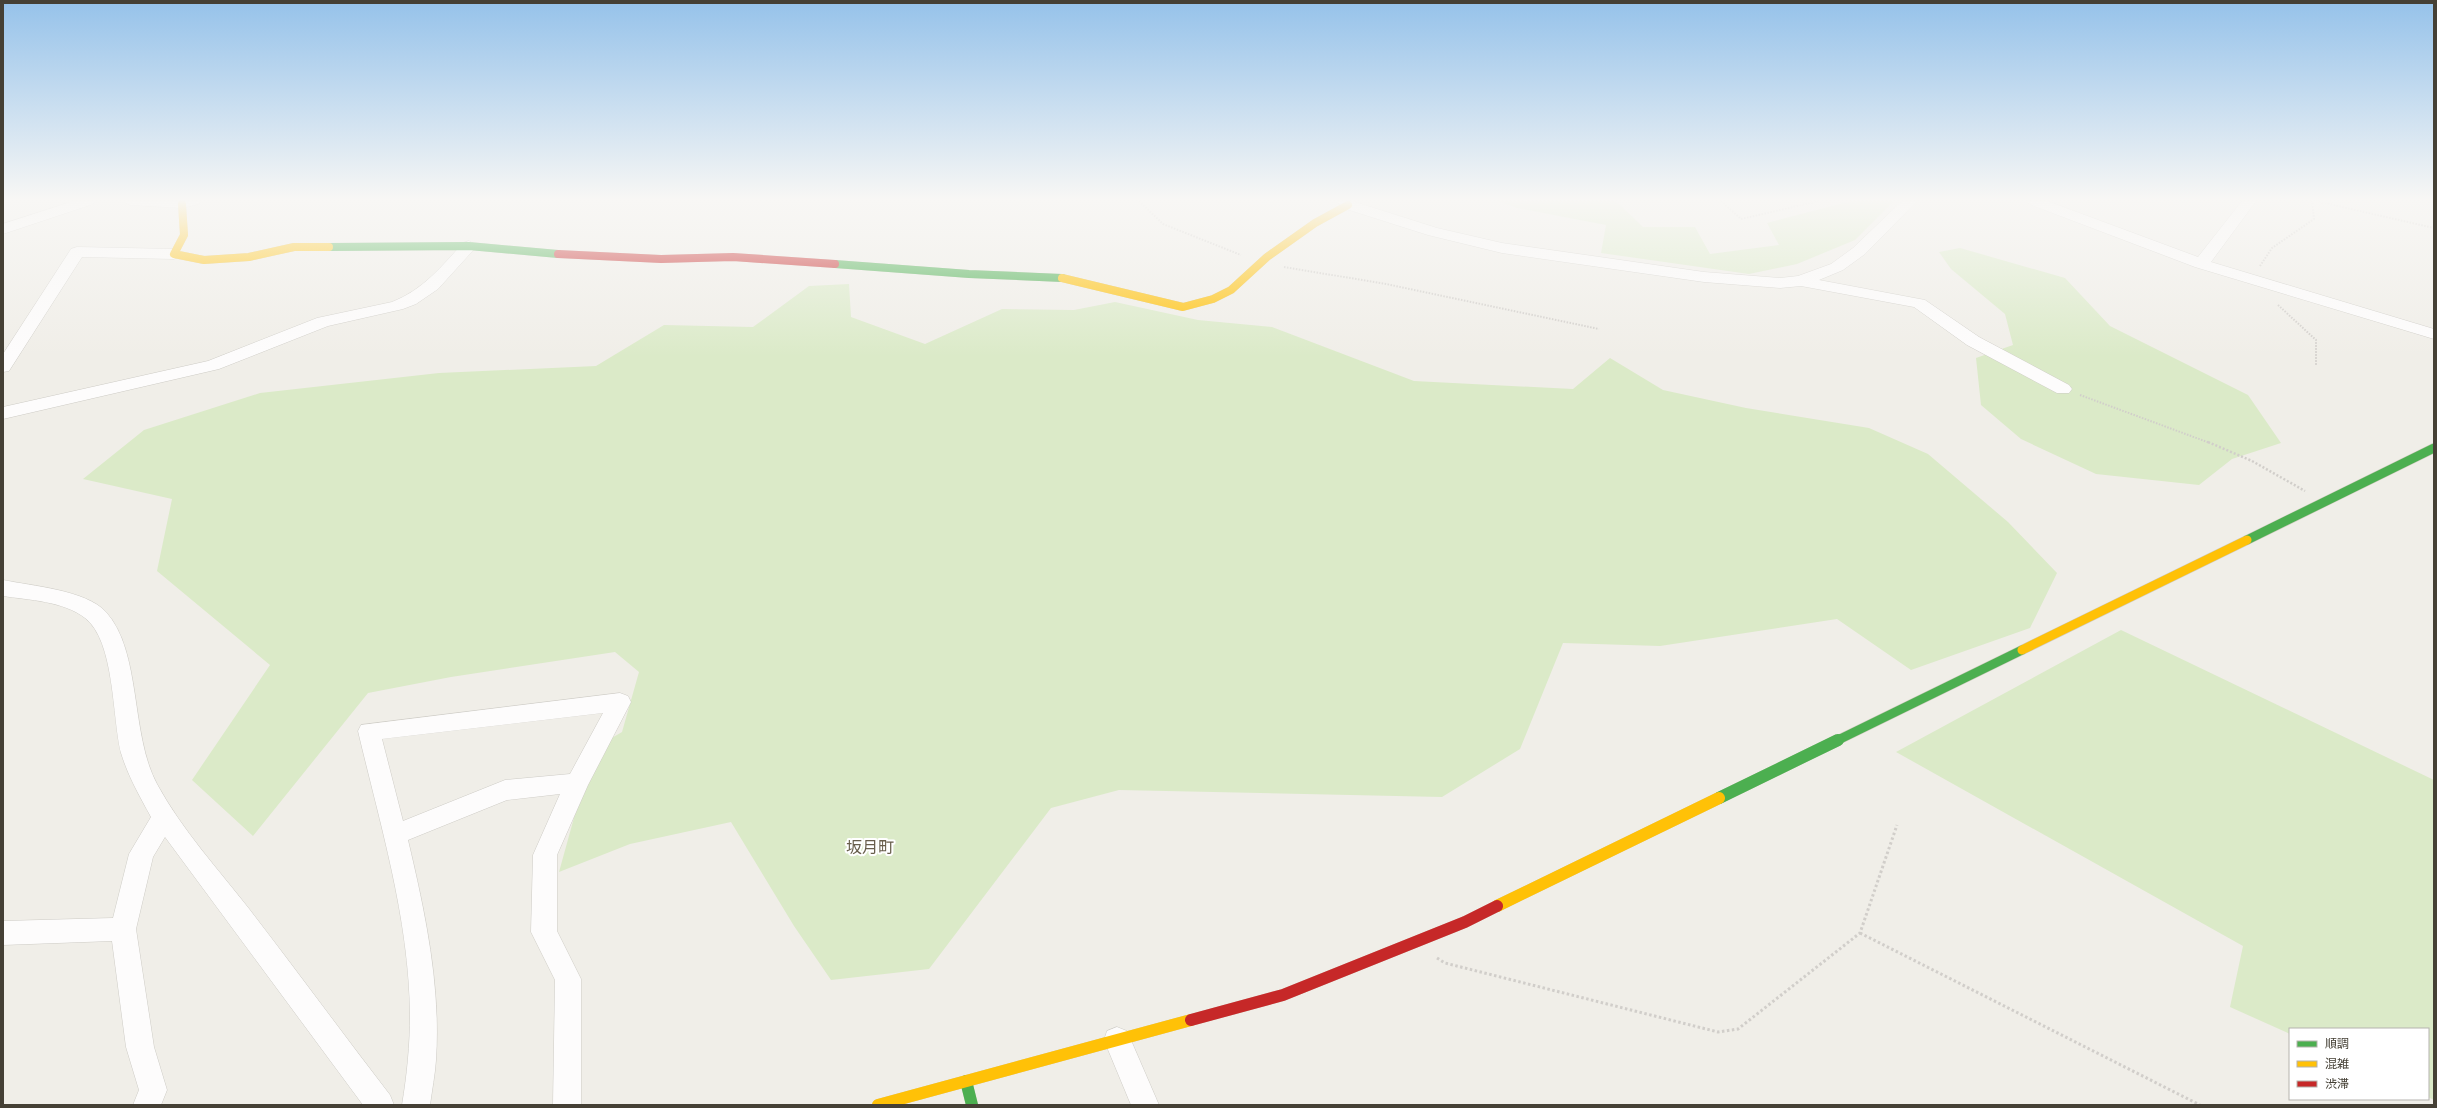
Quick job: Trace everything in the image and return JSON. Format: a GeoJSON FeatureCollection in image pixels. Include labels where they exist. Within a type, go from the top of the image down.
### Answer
{"type":"FeatureCollection","features":[{"type":"Feature","properties":{"kind":"street"},"geometry":{"type":"LineString","coordinates":[[3,367],[77,253]]}},
{"type":"Feature","properties":{"kind":"street"},"geometry":{"type":"LineString","coordinates":[[111,253],[174,254],[204,260],[249,257],[268,253]]}},
{"type":"Feature","properties":{"kind":"street"},"geometry":{"type":"LineString","coordinates":[[3,412],[213,365],[323,322],[397,306],[410,301],[432,286],[463,253]]}},
{"type":"Feature","properties":{"kind":"street"},"geometry":{"type":"LineString","coordinates":[[544,253],[592,257],[661,259],[733,257],[969,274],[1070,278],[1148,300],[1183,307],[1213,300],[1230,290],[1260,263],[1274,253]]}},
{"type":"Feature","properties":{"kind":"street"},"geometry":{"type":"LineString","coordinates":[[1535,253],[1704,277],[1780,283],[1801,281],[1837,267],[1857,253]]}},
{"type":"Feature","properties":{"kind":"street"},"geometry":{"type":"LineString","coordinates":[[2172,253],[2201,264],[2434,334]]}},
{"type":"Feature","properties":{"kind":"street"},"geometry":{"type":"LineString","coordinates":[[2201,264],[2209,253]]}},
{"type":"Feature","properties":{"kind":"street"},"geometry":{"type":"LineString","coordinates":[[1801,281],[1919,303],[1973,341],[2063,388]]}},
{"type":"Feature","properties":{"kind":"street"},"geometry":{"type":"LineString","coordinates":[[878,1105],[1283,995],[1465,922],[2434,448]]}},
{"type":"Feature","properties":{"kind":"street"},"geometry":{"type":"LineString","coordinates":[[3,588],[85,607],[99,618],[113,647],[123,707],[138,769],[164,817],[173,832],[236,913],[380,1105]]}},
{"type":"Feature","properties":{"kind":"street"},"geometry":{"type":"LineString","coordinates":[[416,1105],[420,1088],[424,1009],[412,913],[369,731],[620,702],[577,783],[545,855],[544,932],[568,979],[567,1105]]}},
{"type":"Feature","properties":{"kind":"street"},"geometry":{"type":"LineString","coordinates":[[394,834],[505,790],[577,783]]}},
{"type":"Feature","properties":{"kind":"street"},"geometry":{"type":"LineString","coordinates":[[147,1105],[153,1090],[140,1047],[124,929],[142,854],[164,817]]}},
{"type":"Feature","properties":{"kind":"street"},"geometry":{"type":"LineString","coordinates":[[3,932],[124,929]]}},
{"type":"Feature","properties":{"kind":"street"},"geometry":{"type":"LineString","coordinates":[[1117,1040],[1145,1105]]}},
{"type":"Feature","properties":{"kind":"street"},"geometry":{"type":"LineString","coordinates":[[966,1081],[972,1105]]}},
{"type":"Feature","properties":{"kind":"path"},"geometry":{"type":"LineString","coordinates":[[1234,253],[1260,263],[1386,284],[1599,329]]}},
{"type":"Feature","properties":{"kind":"path"},"geometry":{"type":"LineString","coordinates":[[2063,388],[2180,432],[2272,470],[2323,502]]}},
{"type":"Feature","properties":{"kind":"path"},"geometry":{"type":"LineString","coordinates":[[1413,942],[1445,963],[1718,1032],[1738,1029],[1860,933],[1897,825]]}},
{"type":"Feature","properties":{"kind":"path"},"geometry":{"type":"LineString","coordinates":[[1860,933],[2200,1105]]}},
{"type":"Feature","properties":{"kind":"green space"},"geometry":{"type":"Polygon","coordinates":[[[1601,253],[1824,253],[1797,264],[1749,274],[1601,253]]]}},
{"type":"Feature","properties":{"kind":"green space"},"geometry":{"type":"Polygon","coordinates":[[[1939,253],[1976,253],[2065,278],[2110,326],[2248,395],[2281,443],[2232,459],[2199,485],[2096,474],[2021,439],[1981,405],[1976,358],[2013,345],[2005,314],[1951,269],[1939,253]]]}},
{"type":"Feature","properties":{"kind":"green space"},"geometry":{"type":"Polygon","coordinates":[[[849,284],[851,317],[925,344],[1002,309],[1074,310],[1115,302],[1198,320],[1272,327],[1414,381],[1573,389],[1610,358],[1663,390],[1746,408],[1869,428],[1928,454],[2008,522],[2057,573],[2030,628],[1911,670],[1837,619],[1660,646],[1563,643],[1520,749],[1442,797],[1119,790],[1051,808],[929,969],[831,980],[794,926],[731,822],[630,844],[559,872],[593,749],[622,732],[639,672],[615,652],[451,677],[368,693],[253,836],[192,780],[270,665],[157,571],[172,499],[83,479],[144,430],[260,393],[439,373],[596,366],[664,325],[753,327],[809,286],[849,284]]]}},
{"type":"Feature","properties":{"kind":"green space"},"geometry":{"type":"Polygon","coordinates":[[[2121,630],[2434,780],[2434,1100],[2429,1098],[2429,1028],[2289,1028],[2289,1034],[2230,1007],[2243,946],[1896,752],[2121,630]]]}},
{"type":"Feature","properties":{"kind":"traffic: fast"},"geometry":{"type":"LineString","coordinates":[[544,253],[558,254]]}},
{"type":"Feature","properties":{"kind":"traffic: fast"},"geometry":{"type":"LineString","coordinates":[[835,264],[969,274],[1062,278]]}},
{"type":"Feature","properties":{"kind":"traffic: fast"},"geometry":{"type":"LineString","coordinates":[[2247,540],[2434,448]]}},
{"type":"Feature","properties":{"kind":"traffic: fast"},"geometry":{"type":"LineString","coordinates":[[1719,798],[2022,650]]}},
{"type":"Feature","properties":{"kind":"traffic: fast"},"geometry":{"type":"LineString","coordinates":[[966,1081],[972,1105]]}},
{"type":"Feature","properties":{"kind":"traffic: slow"},"geometry":{"type":"LineString","coordinates":[[175,253],[174,254],[204,260],[249,257],[268,253]]}},
{"type":"Feature","properties":{"kind":"traffic: slow"},"geometry":{"type":"LineString","coordinates":[[1062,278],[1183,307],[1213,299],[1231,290],[1273,253]]}},
{"type":"Feature","properties":{"kind":"traffic: slow"},"geometry":{"type":"LineString","coordinates":[[2022,650],[2247,540]]}},
{"type":"Feature","properties":{"kind":"traffic: slow"},"geometry":{"type":"LineString","coordinates":[[1497,906],[1719,798]]}},
{"type":"Feature","properties":{"kind":"traffic: slow"},"geometry":{"type":"LineString","coordinates":[[878,1105],[1191,1020]]}},
{"type":"Feature","properties":{"kind":"traffic: jam"},"geometry":{"type":"LineString","coordinates":[[558,254],[661,259],[733,257],[835,264]]}},
{"type":"Feature","properties":{"kind":"traffic: jam"},"geometry":{"type":"LineString","coordinates":[[1191,1020],[1283,995],[1465,922],[1497,906]]}},
{"type":"Feature","properties":{"kind":"district","name":"坂月町"},"geometry":{"type":"Point","coordinates":[870,847]}}]}
